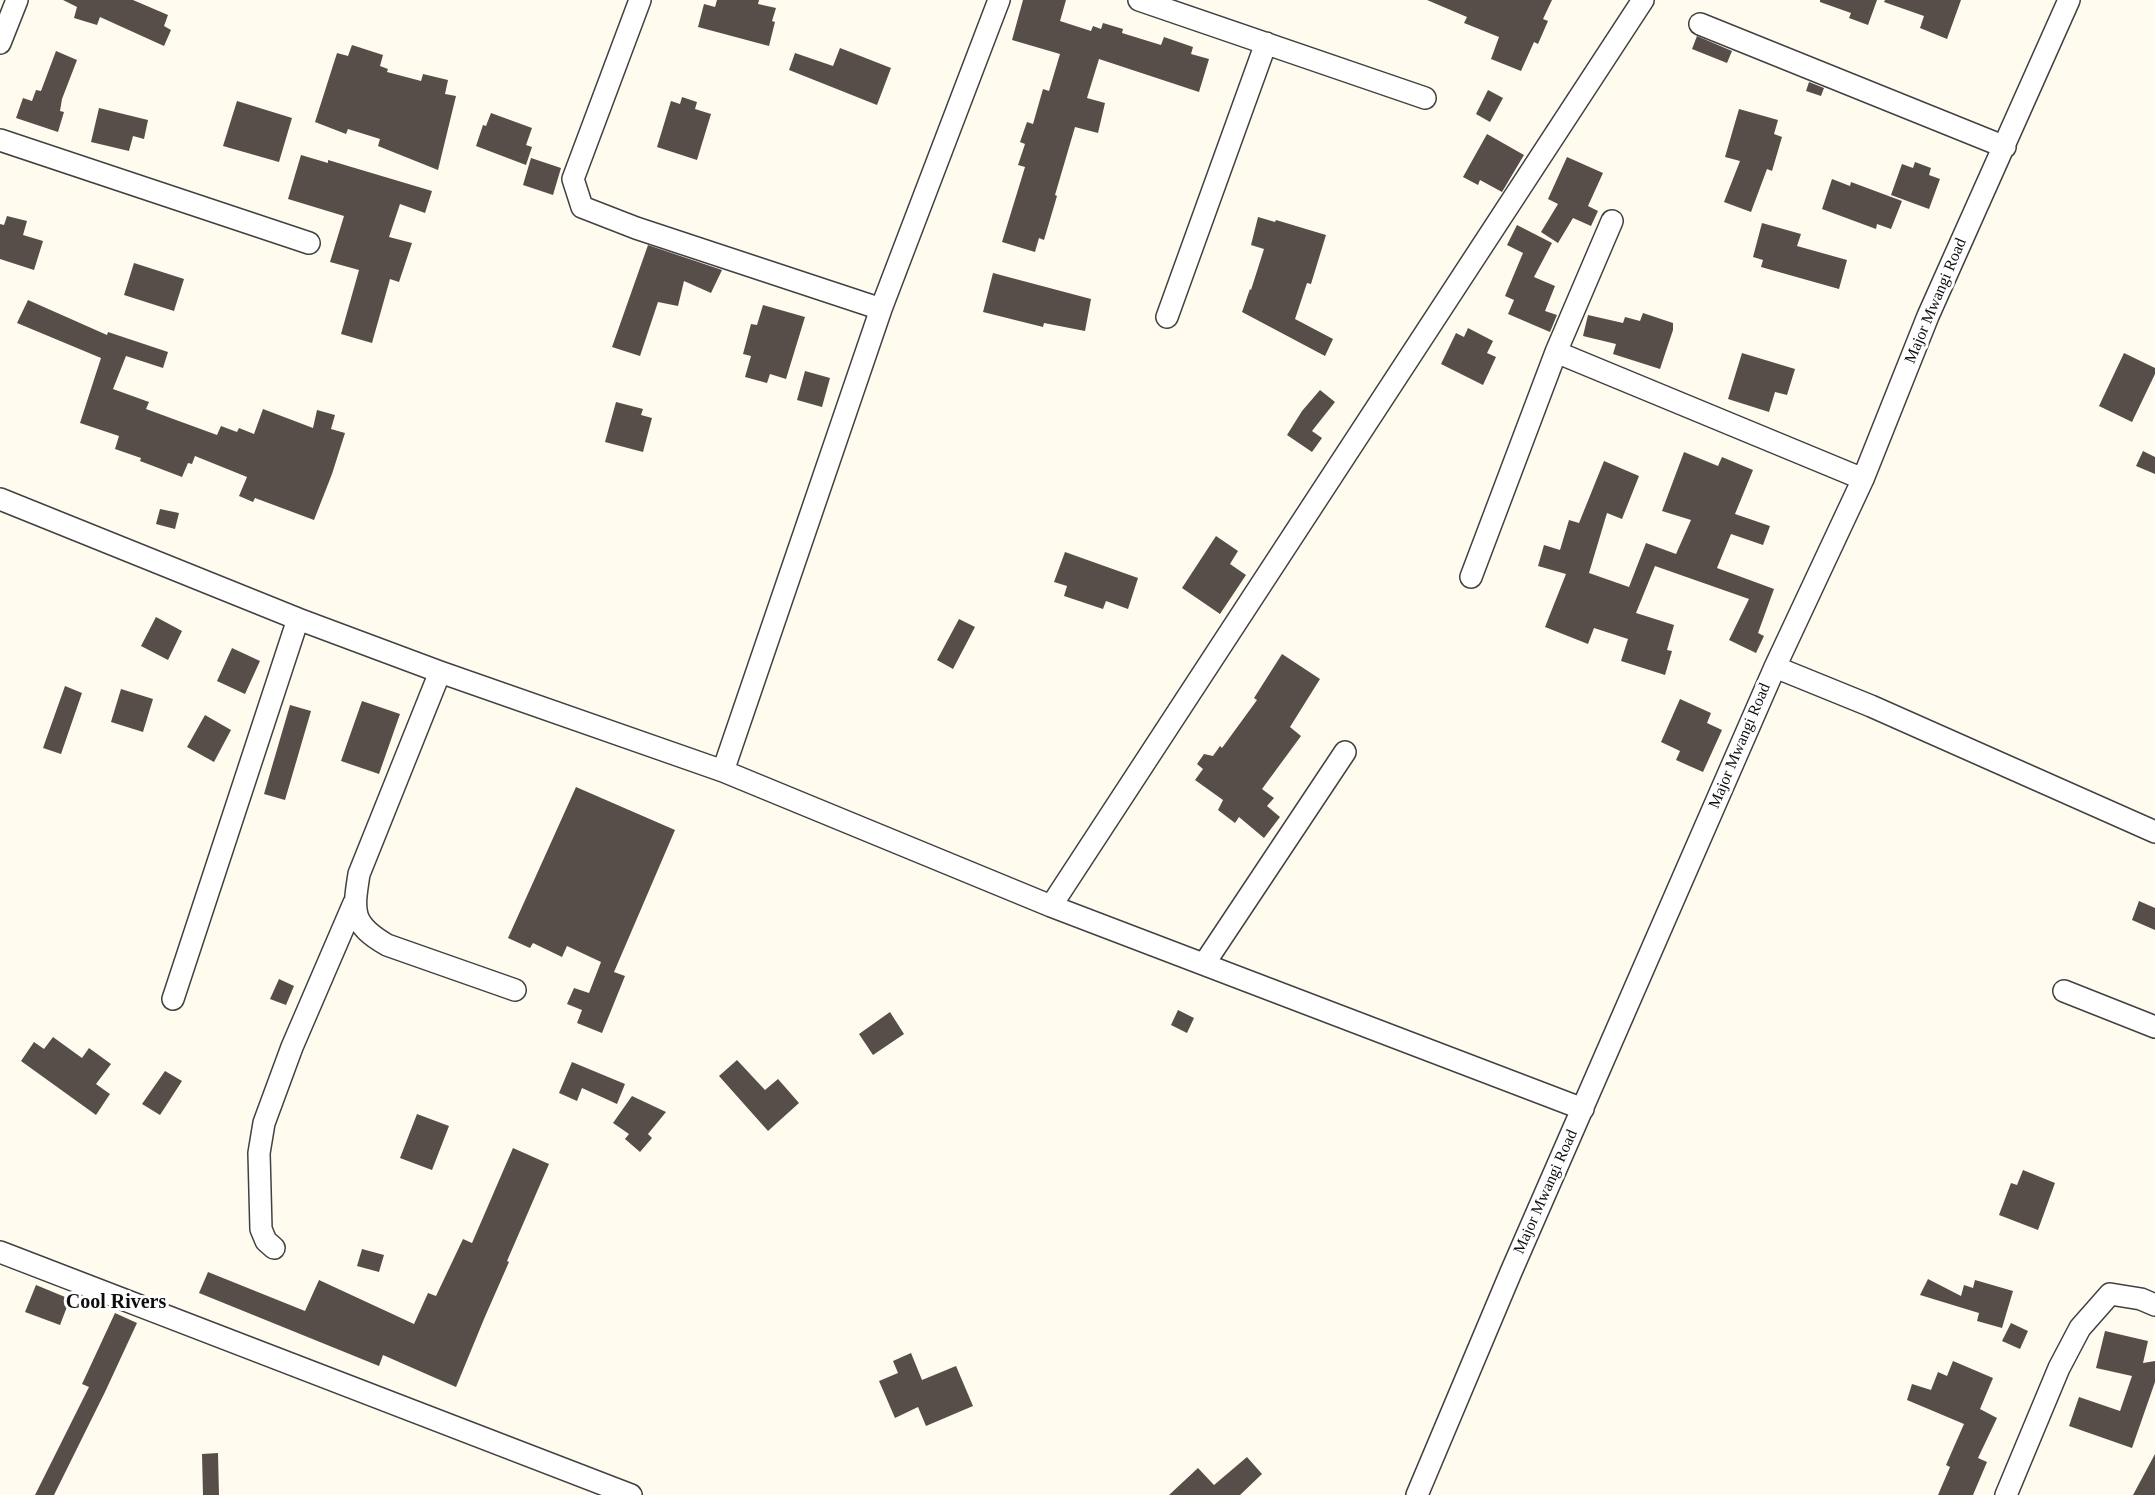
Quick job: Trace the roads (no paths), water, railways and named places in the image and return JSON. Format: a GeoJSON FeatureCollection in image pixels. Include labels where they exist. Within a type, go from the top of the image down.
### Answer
{"type":"FeatureCollection","features":[{"type":"Feature","properties":{"kind":"street"},"geometry":{"type":"LineString","coordinates":[[0,43],[17,0]]}},
{"type":"Feature","properties":{"kind":"street"},"geometry":{"type":"LineString","coordinates":[[640,0],[573,179],[582,207],[636,228],[881,309]]}},
{"type":"Feature","properties":{"kind":"street"},"geometry":{"type":"LineString","coordinates":[[723,771],[881,309],[999,0]]}},
{"type":"Feature","properties":{"kind":"street"},"geometry":{"type":"LineString","coordinates":[[1139,0],[1425,98]]}},
{"type":"Feature","properties":{"kind":"street"},"geometry":{"type":"LineString","coordinates":[[1051,906],[1643,0]]}},
{"type":"Feature","properties":{"kind":"street","name":"Major Mwangi Road"},"geometry":{"type":"LineString","coordinates":[[1418,1495],[1510,1272],[1774,667],[1863,478],[1928,316],[2069,0]]}},
{"type":"Feature","properties":{"kind":"street"},"geometry":{"type":"LineString","coordinates":[[1700,24],[2005,147]]}},
{"type":"Feature","properties":{"kind":"street"},"geometry":{"type":"LineString","coordinates":[[1167,317],[1266,43]]}},
{"type":"Feature","properties":{"kind":"street"},"geometry":{"type":"LineString","coordinates":[[0,140],[309,243]]}},
{"type":"Feature","properties":{"kind":"street"},"geometry":{"type":"LineString","coordinates":[[1471,577],[1556,352],[1612,221]]}},
{"type":"Feature","properties":{"kind":"street"},"geometry":{"type":"LineString","coordinates":[[1556,352],[1863,478]]}},
{"type":"Feature","properties":{"kind":"street"},"geometry":{"type":"LineString","coordinates":[[0,499],[298,619],[440,672],[723,771],[1051,906],[1583,1109]]}},
{"type":"Feature","properties":{"kind":"street"},"geometry":{"type":"LineString","coordinates":[[172,999],[298,619]]}},
{"type":"Feature","properties":{"kind":"street"},"geometry":{"type":"LineString","coordinates":[[1774,667],[1871,706],[2155,832]]}},
{"type":"Feature","properties":{"kind":"street"},"geometry":{"type":"LineString","coordinates":[[274,1248],[266,1241],[261,1229],[262,1132],[292,1047],[354,903],[359,874],[440,672]]}},
{"type":"Feature","properties":{"kind":"street"},"geometry":{"type":"LineString","coordinates":[[1204,964],[1345,752]]}},
{"type":"Feature","properties":{"kind":"street"},"geometry":{"type":"LineString","coordinates":[[354,903],[358,921],[372,936],[387,945],[515,990]]}},
{"type":"Feature","properties":{"kind":"street"},"geometry":{"type":"LineString","coordinates":[[2064,991],[2155,1027]]}},
{"type":"Feature","properties":{"kind":"street"},"geometry":{"type":"LineString","coordinates":[[0,1252],[631,1495]]}},
{"type":"Feature","properties":{"kind":"street"},"geometry":{"type":"LineString","coordinates":[[2006,1495],[2059,1368],[2080,1328],[2110,1294],[2141,1299],[2155,1305]]}},
{"type":"Feature","properties":{"kind":"district","name":"Cool Rivers"},"geometry":{"type":"Point","coordinates":[116,1303]}}]}
